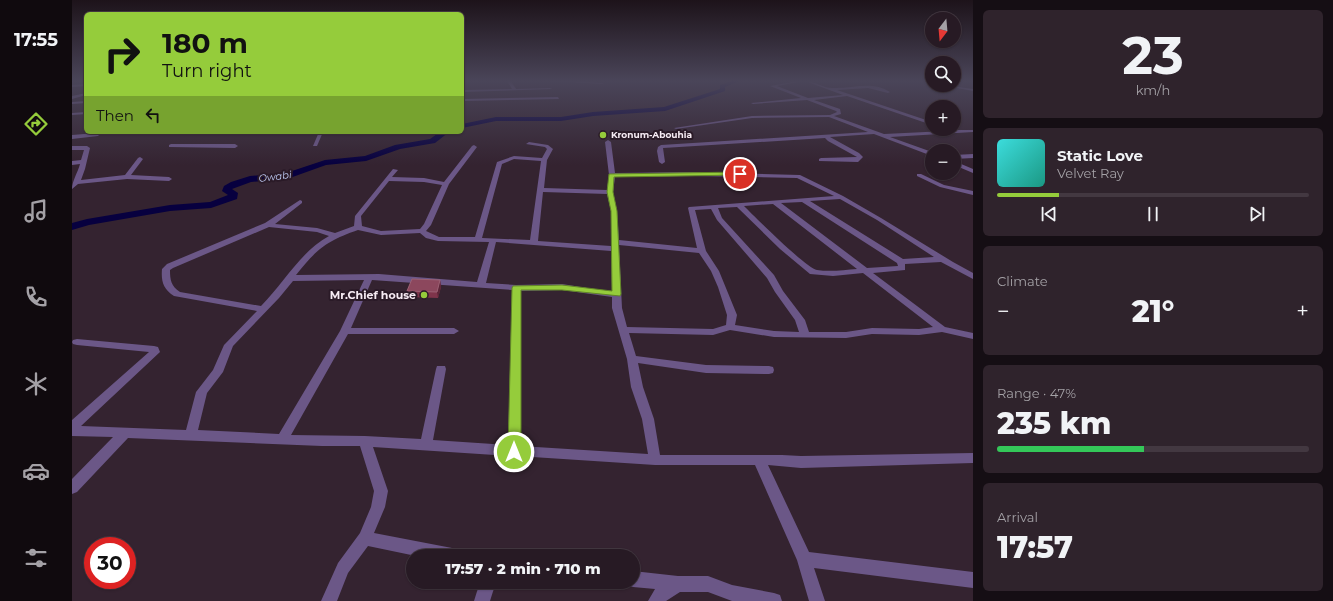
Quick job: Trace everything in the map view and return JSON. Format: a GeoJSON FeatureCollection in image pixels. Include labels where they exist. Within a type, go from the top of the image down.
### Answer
{"type":"FeatureCollection","features":[{"type":"Feature","properties":{"kind":"street"},"geometry":{"type":"LineString","coordinates":[[676,128],[752,117],[830,116],[839,114],[840,112],[832,109]]}},
{"type":"Feature","properties":{"kind":"street"},"geometry":{"type":"LineString","coordinates":[[887,109],[925,122]]}},
{"type":"Feature","properties":{"kind":"street"},"geometry":{"type":"LineString","coordinates":[[72,114],[84,113]]}},
{"type":"Feature","properties":{"kind":"street"},"geometry":{"type":"LineString","coordinates":[[830,116],[925,151]]}},
{"type":"Feature","properties":{"kind":"street"},"geometry":{"type":"LineString","coordinates":[[961,132],[973,131]]}},
{"type":"Feature","properties":{"kind":"street"},"geometry":{"type":"LineString","coordinates":[[662,162],[660,151],[662,147],[724,141],[828,137],[873,133]]}},
{"type":"Feature","properties":{"kind":"street"},"geometry":{"type":"LineString","coordinates":[[315,145],[320,134]]}},
{"type":"Feature","properties":{"kind":"street"},"geometry":{"type":"LineString","coordinates":[[884,136],[925,134]]}},
{"type":"Feature","properties":{"kind":"street"},"geometry":{"type":"LineString","coordinates":[[72,137],[96,135]]}},
{"type":"Feature","properties":{"kind":"street"},"geometry":{"type":"LineString","coordinates":[[821,160],[850,161],[858,160],[860,157],[830,140],[828,137]]}},
{"type":"Feature","properties":{"kind":"street"},"geometry":{"type":"LineString","coordinates":[[176,140],[170,145],[235,146]]}},
{"type":"Feature","properties":{"kind":"street"},"geometry":{"type":"LineString","coordinates":[[608,142],[612,175],[610,192],[614,211],[619,318],[632,359],[637,387],[648,419],[655,460]]}},
{"type":"Feature","properties":{"kind":"street"},"geometry":{"type":"LineString","coordinates":[[529,144],[549,147],[550,149],[544,160],[534,242]]}},
{"type":"Feature","properties":{"kind":"street"},"geometry":{"type":"LineString","coordinates":[[422,231],[427,225],[446,184],[474,147]]}},
{"type":"Feature","properties":{"kind":"street"},"geometry":{"type":"LineString","coordinates":[[72,148],[87,148],[78,182]]}},
{"type":"Feature","properties":{"kind":"street"},"geometry":{"type":"LineString","coordinates":[[961,157],[973,156]]}},
{"type":"Feature","properties":{"kind":"street"},"geometry":{"type":"LineString","coordinates":[[478,240],[502,160],[517,158],[544,160]]}},
{"type":"Feature","properties":{"kind":"street"},"geometry":{"type":"LineString","coordinates":[[127,176],[140,159]]}},
{"type":"Feature","properties":{"kind":"street"},"geometry":{"type":"LineString","coordinates":[[72,163],[83,162]]}},
{"type":"Feature","properties":{"kind":"street"},"geometry":{"type":"LineString","coordinates":[[961,166],[973,170]]}},
{"type":"Feature","properties":{"kind":"street"},"geometry":{"type":"LineString","coordinates":[[358,227],[358,216],[395,170]]}},
{"type":"Feature","properties":{"kind":"street"},"geometry":{"type":"LineString","coordinates":[[612,175],[703,174],[798,176],[841,197],[942,259],[973,276]]}},
{"type":"Feature","properties":{"kind":"street"},"geometry":{"type":"LineString","coordinates":[[919,175],[942,186],[973,193]]}},
{"type":"Feature","properties":{"kind":"street"},"geometry":{"type":"LineString","coordinates":[[72,187],[78,182],[127,176],[169,179]]}},
{"type":"Feature","properties":{"kind":"street"},"geometry":{"type":"LineString","coordinates":[[388,179],[424,180],[446,184]]}},
{"type":"Feature","properties":{"kind":"street"},"geometry":{"type":"LineString","coordinates":[[540,190],[610,192]]}},
{"type":"Feature","properties":{"kind":"street"},"geometry":{"type":"LineString","coordinates":[[730,327],[732,315],[717,276],[702,251],[691,209],[841,197]]}},
{"type":"Feature","properties":{"kind":"street"},"geometry":{"type":"LineString","coordinates":[[804,200],[901,262],[942,259]]}},
{"type":"Feature","properties":{"kind":"street"},"geometry":{"type":"LineString","coordinates":[[263,309],[177,294],[170,290],[166,283],[166,269],[268,225],[300,202]]}},
{"type":"Feature","properties":{"kind":"street"},"geometry":{"type":"LineString","coordinates":[[775,202],[942,329]]}},
{"type":"Feature","properties":{"kind":"street"},"geometry":{"type":"LineString","coordinates":[[740,206],[782,247],[813,272],[833,273],[902,268],[901,262]]}},
{"type":"Feature","properties":{"kind":"street"},"geometry":{"type":"LineString","coordinates":[[714,207],[719,219],[771,277],[779,292],[800,320],[805,335]]}},
{"type":"Feature","properties":{"kind":"street"},"geometry":{"type":"LineString","coordinates":[[268,225],[317,230],[334,235]]}},
{"type":"Feature","properties":{"kind":"street"},"geometry":{"type":"LineString","coordinates":[[191,434],[200,397],[205,387],[218,372],[229,345],[291,278],[305,259],[321,243],[334,235],[358,227],[367,231],[378,233],[422,231],[429,236],[438,239],[615,245],[702,251]]}},
{"type":"Feature","properties":{"kind":"street"},"geometry":{"type":"LineString","coordinates":[[481,284],[493,240]]}},
{"type":"Feature","properties":{"kind":"street"},"geometry":{"type":"LineString","coordinates":[[291,278],[369,278],[481,284],[516,288],[562,287],[617,294]]}},
{"type":"Feature","properties":{"kind":"street"},"geometry":{"type":"LineString","coordinates":[[282,439],[345,331],[369,278]]}},
{"type":"Feature","properties":{"kind":"street"},"geometry":{"type":"LineString","coordinates":[[514,452],[516,288]]}},
{"type":"Feature","properties":{"kind":"street"},"geometry":{"type":"LineString","coordinates":[[623,330],[713,332],[730,327],[774,334],[846,335],[872,331],[919,332],[942,329],[973,336]]}},
{"type":"Feature","properties":{"kind":"street"},"geometry":{"type":"LineString","coordinates":[[345,331],[454,331]]}},
{"type":"Feature","properties":{"kind":"street"},"geometry":{"type":"LineString","coordinates":[[72,427],[155,352],[154,349],[142,347],[77,342]]}},
{"type":"Feature","properties":{"kind":"street"},"geometry":{"type":"LineString","coordinates":[[632,359],[706,369],[769,370]]}},
{"type":"Feature","properties":{"kind":"street"},"geometry":{"type":"LineString","coordinates":[[426,445],[441,370]]}},
{"type":"Feature","properties":{"kind":"street"},"geometry":{"type":"LineString","coordinates":[[72,431],[124,434],[191,434],[322,441],[365,441],[514,452],[655,460],[782,460],[801,462],[973,458]]}},
{"type":"Feature","properties":{"kind":"street"},"geometry":{"type":"LineString","coordinates":[[72,488],[124,434]]}},
{"type":"Feature","properties":{"kind":"street"},"geometry":{"type":"LineString","coordinates":[[329,601],[343,568],[365,538],[378,507],[381,491],[365,441]]}},
{"type":"Feature","properties":{"kind":"street"},"geometry":{"type":"LineString","coordinates":[[759,461],[804,559],[817,601]]}},
{"type":"Feature","properties":{"kind":"street"},"geometry":{"type":"LineString","coordinates":[[365,538],[418,549]]}},
{"type":"Feature","properties":{"kind":"street"},"geometry":{"type":"LineString","coordinates":[[804,559],[973,580]]}},
{"type":"Feature","properties":{"kind":"street"},"geometry":{"type":"LineString","coordinates":[[640,580],[678,584],[708,584],[732,593],[774,601]]}},
{"type":"Feature","properties":{"kind":"street"},"geometry":{"type":"LineString","coordinates":[[656,601],[661,594],[678,584]]}},
{"type":"Feature","properties":{"kind":"street"},"geometry":{"type":"LineString","coordinates":[[482,601],[486,589]]}},
{"type":"Feature","properties":{"kind":"building"},"geometry":{"type":"Polygon","coordinates":[[[412,279],[440,280],[437,292],[407,291],[412,279]]]}},
{"type":"Feature","properties":{"kind":"waterway","name":"Owabi"},"geometry":{"type":"LineString","coordinates":[[464,126],[496,119],[561,119],[593,114],[664,109]]}},
{"type":"Feature","properties":{"kind":"waterway","name":"Owabi"},"geometry":{"type":"LineString","coordinates":[[72,227],[87,222],[170,208],[211,205],[233,197],[233,193],[227,191],[227,188],[250,179],[287,176],[325,163],[366,158],[398,147],[432,141],[442,134]]}},
{"type":"Feature","properties":{"kind":"place","name":"Kronum-Abouhia"},"geometry":{"type":"Point","coordinates":[603,135]}},
{"type":"Feature","properties":{"kind":"place","name":"Mr.Chief house"},"geometry":{"type":"Point","coordinates":[424,295]}},
{"type":"Feature","properties":{"kind":"route"},"geometry":{"type":"LineString","coordinates":[[514,452],[516,288],[548,286],[617,294],[614,211],[610,192],[612,175],[740,174]]}}]}
